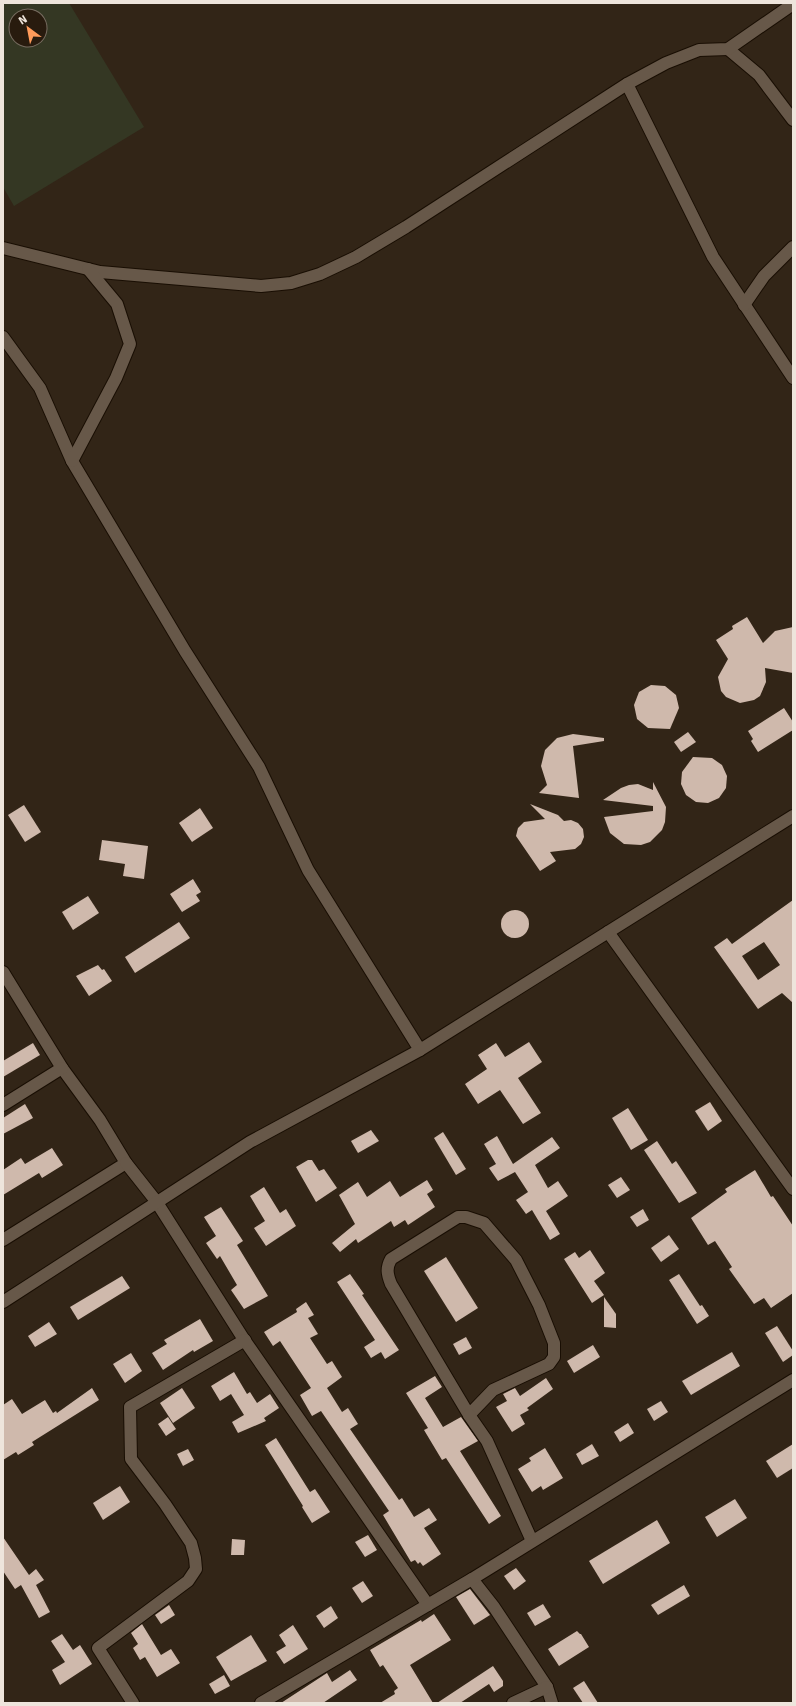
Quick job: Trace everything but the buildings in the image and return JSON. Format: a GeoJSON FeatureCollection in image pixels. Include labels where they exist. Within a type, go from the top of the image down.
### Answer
{"type":"FeatureCollection","features":[{"type":"Feature","properties":{"kind":"street"},"geometry":{"type":"LineString","coordinates":[[3,248],[88,269],[160,278],[261,286],[292,283],[320,274],[356,257],[406,227],[627,84],[666,63],[699,50],[728,49],[793,4]]}},
{"type":"Feature","properties":{"kind":"street"},"geometry":{"type":"LineString","coordinates":[[728,49],[759,75],[793,120]]}},
{"type":"Feature","properties":{"kind":"street"},"geometry":{"type":"LineString","coordinates":[[627,84],[713,257],[793,378]]}},
{"type":"Feature","properties":{"kind":"street"},"geometry":{"type":"LineString","coordinates":[[744,305],[764,276],[793,247]]}},
{"type":"Feature","properties":{"kind":"street"},"geometry":{"type":"LineString","coordinates":[[72,461],[116,378],[130,344],[118,304],[88,269]]}},
{"type":"Feature","properties":{"kind":"street"},"geometry":{"type":"LineString","coordinates":[[3,337],[40,388],[72,461],[185,651],[259,767],[308,870],[420,1050]]}},
{"type":"Feature","properties":{"kind":"street"},"geometry":{"type":"LineString","coordinates":[[3,1302],[156,1201],[250,1142],[420,1050],[793,816]]}},
{"type":"Feature","properties":{"kind":"street"},"geometry":{"type":"LineString","coordinates":[[608,932],[793,1188]]}},
{"type":"Feature","properties":{"kind":"street"},"geometry":{"type":"LineString","coordinates":[[4,976],[62,1068],[100,1120],[126,1163],[156,1201],[244,1340],[428,1605]]}},
{"type":"Feature","properties":{"kind":"street"},"geometry":{"type":"LineString","coordinates":[[3,1105],[62,1068]]}},
{"type":"Feature","properties":{"kind":"street"},"geometry":{"type":"LineString","coordinates":[[3,1240],[126,1163]]}},
{"type":"Feature","properties":{"kind":"street"},"geometry":{"type":"LineString","coordinates":[[469,1415],[493,1390],[549,1364],[554,1357],[554,1343],[539,1306],[516,1260],[484,1223],[466,1217],[458,1217],[391,1259],[387,1266],[387,1273],[391,1284],[469,1415],[487,1441],[532,1541]]}},
{"type":"Feature","properties":{"kind":"street"},"geometry":{"type":"LineString","coordinates":[[133,1703],[98,1648],[188,1581],[196,1569],[191,1543],[165,1504],[131,1459],[130,1407],[244,1340]]}},
{"type":"Feature","properties":{"kind":"street"},"geometry":{"type":"LineString","coordinates":[[261,1703],[472,1579],[793,1380]]}},
{"type":"Feature","properties":{"kind":"street"},"geometry":{"type":"LineString","coordinates":[[472,1579],[494,1607],[547,1687],[552,1703]]}},
{"type":"Feature","properties":{"kind":"street"},"geometry":{"type":"LineString","coordinates":[[513,1703],[547,1687]]}},
{"type":"Feature","properties":{"kind":"green space"},"geometry":{"type":"Polygon","coordinates":[[[3,3],[69,3],[144,127],[14,206],[3,187],[3,3]]]}}]}
